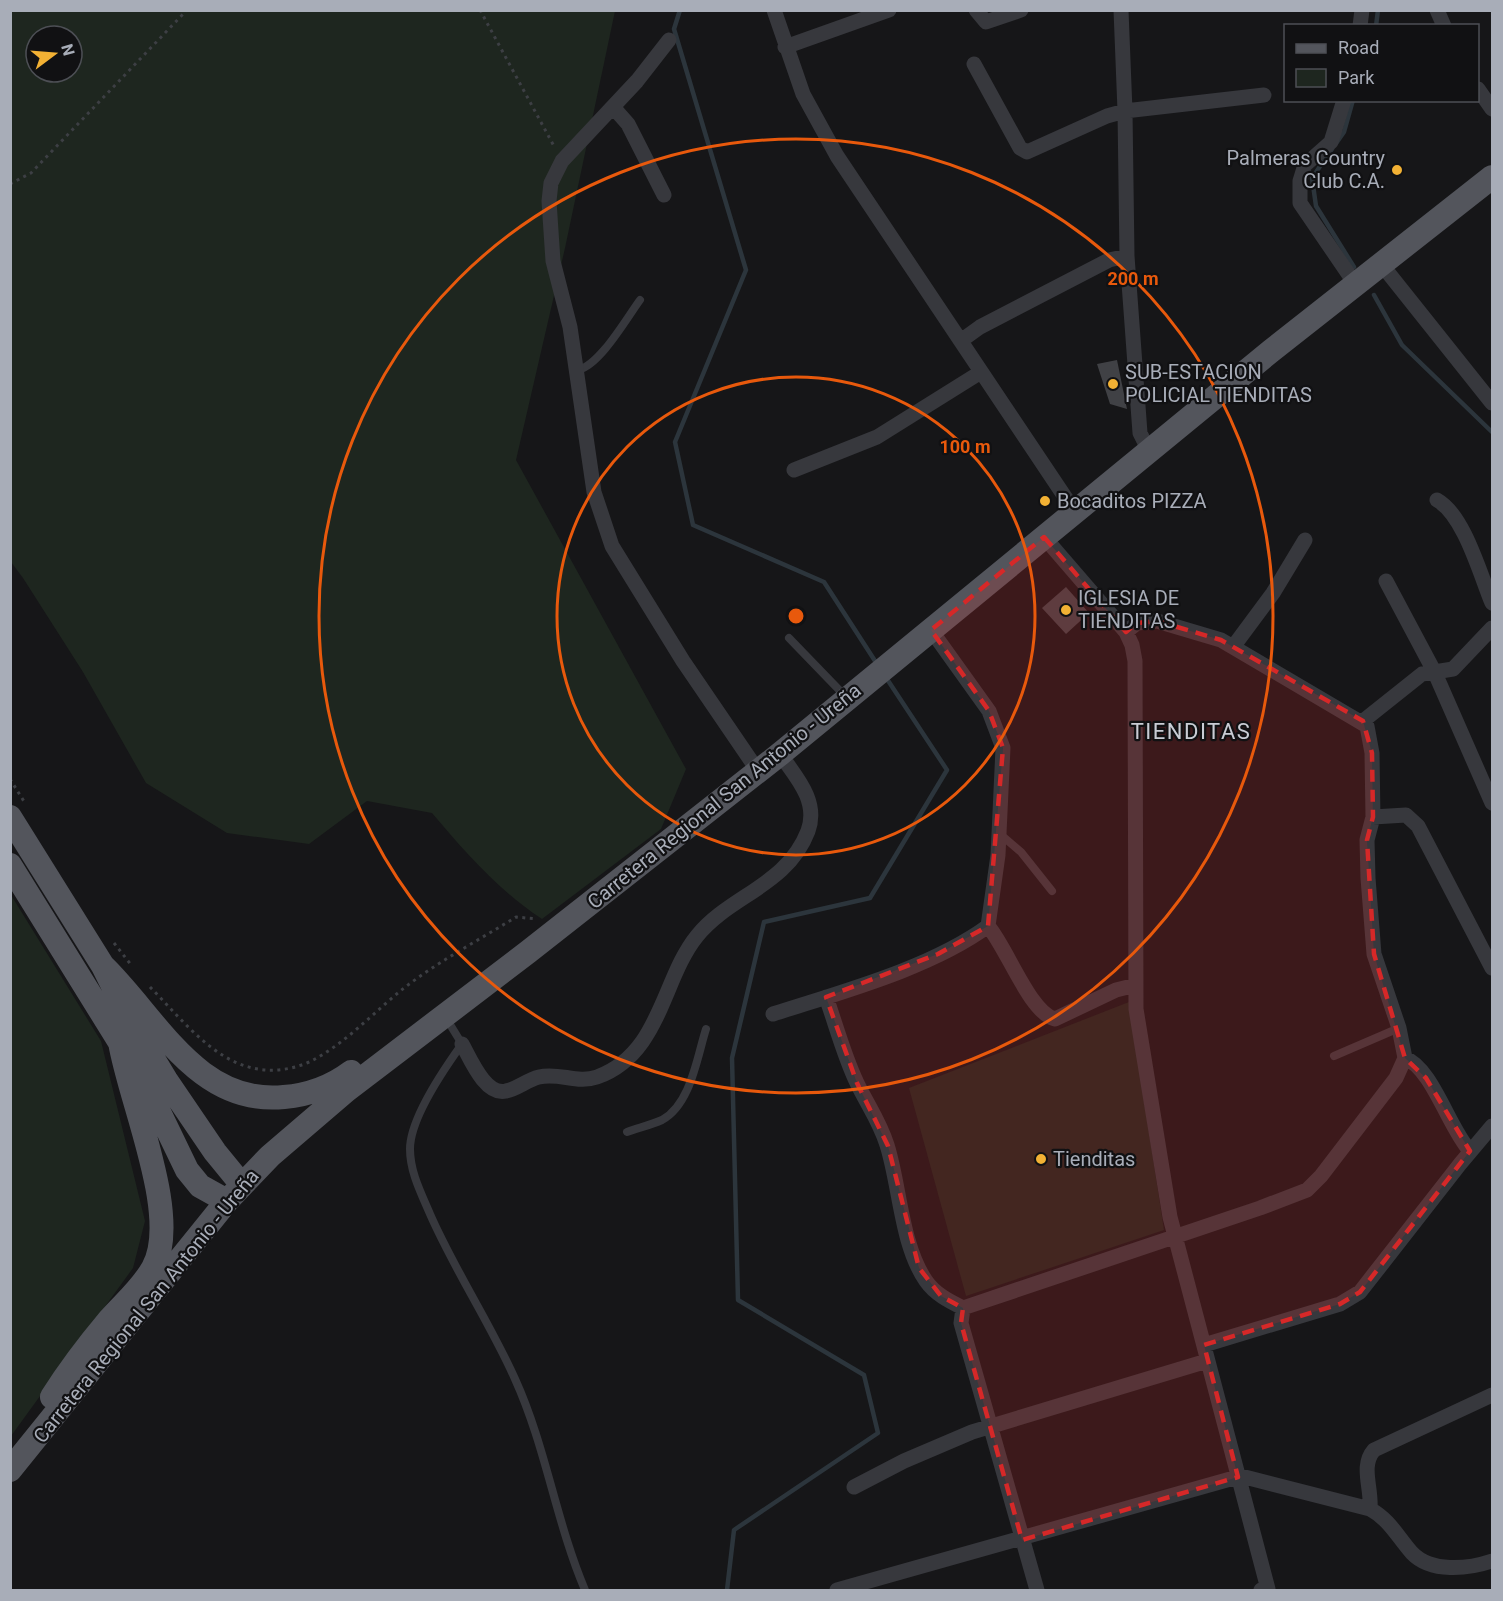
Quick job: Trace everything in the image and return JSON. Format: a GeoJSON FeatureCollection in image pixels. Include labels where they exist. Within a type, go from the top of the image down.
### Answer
{"type":"FeatureCollection","features":[{"type":"Feature","properties":{"kind":"main road","name":"Carretera Regional San Antonio - Ureña"},"geometry":{"type":"LineString","coordinates":[[10,1470],[235,1193],[270,1156],[347,1090],[445,1017],[780,754],[855,690],[1149,451],[1492,177]]}},
{"type":"Feature","properties":{"kind":"main road"},"geometry":{"type":"LineString","coordinates":[[20,813],[131,1022],[166,1080],[215,1152],[235,1193]]}},
{"type":"Feature","properties":{"kind":"main road"},"geometry":{"type":"LineString","coordinates":[[10,865],[120,1042],[157,1106],[187,1170],[200,1186],[235,1193]]}},
{"type":"Feature","properties":{"kind":"main road"},"geometry":{"type":"LineString","coordinates":[[103,966],[195,1068],[213,1081],[235,1092],[257,1097],[277,1098],[317,1091],[341,1080],[444,998],[507,959],[528,952]]}},
{"type":"Feature","properties":{"kind":"main road"},"geometry":{"type":"LineString","coordinates":[[10,1464],[84,1350],[154,1266],[161,1243],[160,1199],[124,1067],[120,1042]]}},
{"type":"Feature","properties":{"kind":"street"},"geometry":{"type":"LineString","coordinates":[[774,10],[784,47],[803,94],[837,156],[1075,512]]}},
{"type":"Feature","properties":{"kind":"street"},"geometry":{"type":"LineString","coordinates":[[784,47],[889,10]]}},
{"type":"Feature","properties":{"kind":"street"},"geometry":{"type":"LineString","coordinates":[[976,10],[986,22],[1021,10]]}},
{"type":"Feature","properties":{"kind":"street"},"geometry":{"type":"LineString","coordinates":[[1120,10],[1125,111],[1127,256],[1140,433],[1149,451]]}},
{"type":"Feature","properties":{"kind":"street"},"geometry":{"type":"LineString","coordinates":[[1437,10],[1443,24]]}},
{"type":"Feature","properties":{"kind":"street"},"geometry":{"type":"LineString","coordinates":[[669,40],[638,81],[562,161],[552,183],[549,201],[553,261],[570,327],[578,370],[594,492],[612,546],[683,661],[758,771]]}},
{"type":"Feature","properties":{"kind":"street"},"geometry":{"type":"LineString","coordinates":[[974,64],[1020,148],[1027,152],[1107,116],[1125,111],[1264,95]]}},
{"type":"Feature","properties":{"kind":"street"},"geometry":{"type":"LineString","coordinates":[[1479,90],[1492,109]]}},
{"type":"Feature","properties":{"kind":"street"},"geometry":{"type":"LineString","coordinates":[[1343,102],[1331,142],[1305,165],[1300,181],[1300,203],[1356,285]]}},
{"type":"Feature","properties":{"kind":"street"},"geometry":{"type":"LineString","coordinates":[[613,107],[628,124],[664,195]]}},
{"type":"Feature","properties":{"kind":"street"},"geometry":{"type":"LineString","coordinates":[[962,340],[980,327],[1109,260],[1127,256]]}},
{"type":"Feature","properties":{"kind":"street"},"geometry":{"type":"LineString","coordinates":[[1382,265],[1492,403]]}},
{"type":"Feature","properties":{"kind":"street"},"geometry":{"type":"LineString","coordinates":[[794,470],[878,437],[981,372]]}},
{"type":"Feature","properties":{"kind":"street"},"geometry":{"type":"LineString","coordinates":[[1437,500],[1448,506],[1462,529],[1492,603]]}},
{"type":"Feature","properties":{"kind":"street"},"geometry":{"type":"LineString","coordinates":[[1044,537],[1126,632],[1132,645],[1135,661],[1137,1009],[1174,1236],[1266,1590]]}},
{"type":"Feature","properties":{"kind":"street"},"geometry":{"type":"LineString","coordinates":[[1233,647],[1278,586],[1305,540]]}},
{"type":"Feature","properties":{"kind":"street"},"geometry":{"type":"LineString","coordinates":[[1386,581],[1435,673],[1492,803]]}},
{"type":"Feature","properties":{"kind":"street"},"geometry":{"type":"LineString","coordinates":[[826,997],[857,1083],[876,1114],[888,1146],[911,1248],[919,1268],[927,1282],[941,1296],[963,1308],[1306,1190],[1321,1176],[1396,1078],[1405,1058],[1400,1028],[1374,954],[1367,840],[1373,817],[1370,733],[1363,721],[1221,640],[1157,621],[1137,623],[1126,632]]}},
{"type":"Feature","properties":{"kind":"street"},"geometry":{"type":"LineString","coordinates":[[931,630],[989,711],[1000,737],[1003,760],[999,833],[988,926],[1000,940],[1031,997],[1047,1017],[1055,1019],[1116,990],[1136,985]]}},
{"type":"Feature","properties":{"kind":"street"},"geometry":{"type":"LineString","coordinates":[[1363,721],[1422,674],[1453,669],[1492,632]]}},
{"type":"Feature","properties":{"kind":"street"},"geometry":{"type":"LineString","coordinates":[[462,1044],[477,1072],[490,1087],[505,1092],[549,1075],[576,1080],[596,1078],[632,1054],[653,1026],[696,937],[714,919],[754,893],[779,873],[808,831],[811,816],[807,792],[780,754]]}},
{"type":"Feature","properties":{"kind":"street"},"geometry":{"type":"LineString","coordinates":[[1373,817],[1406,815],[1418,826],[1492,968]]}},
{"type":"Feature","properties":{"kind":"street"},"geometry":{"type":"LineString","coordinates":[[773,1014],[826,997],[938,954],[988,926]]}},
{"type":"Feature","properties":{"kind":"street"},"geometry":{"type":"LineString","coordinates":[[1405,1058],[1413,1061],[1426,1078],[1460,1140],[1470,1151]]}},
{"type":"Feature","properties":{"kind":"street"},"geometry":{"type":"LineString","coordinates":[[1204,1345],[1340,1304],[1360,1292],[1492,1126]]}},
{"type":"Feature","properties":{"kind":"street"},"geometry":{"type":"LineString","coordinates":[[963,1308],[961,1323],[1037,1590]]}},
{"type":"Feature","properties":{"kind":"street"},"geometry":{"type":"LineString","coordinates":[[854,1487],[904,1461],[991,1427],[1207,1361]]}},
{"type":"Feature","properties":{"kind":"street"},"geometry":{"type":"LineString","coordinates":[[1370,1509],[1371,1484],[1366,1466],[1367,1458],[1374,1450],[1492,1395]]}},
{"type":"Feature","properties":{"kind":"street"},"geometry":{"type":"LineString","coordinates":[[837,1590],[1022,1540],[1238,1477],[1370,1509],[1382,1516],[1413,1554],[1424,1563],[1466,1567],[1491,1565]]}},
{"type":"Feature","properties":{"kind":"lane"},"geometry":{"type":"LineString","coordinates":[[578,370],[587,368],[596,359],[640,300]]}},
{"type":"Feature","properties":{"kind":"lane"},"geometry":{"type":"LineString","coordinates":[[789,639],[855,690]]}},
{"type":"Feature","properties":{"kind":"lane"},"geometry":{"type":"LineString","coordinates":[[999,833],[1020,852],[1052,891]]}},
{"type":"Feature","properties":{"kind":"lane"},"geometry":{"type":"LineString","coordinates":[[445,1017],[462,1044],[429,1095],[418,1120],[410,1147],[416,1184],[449,1257],[515,1379],[531,1422],[571,1558],[585,1590]]}},
{"type":"Feature","properties":{"kind":"lane"},"geometry":{"type":"LineString","coordinates":[[1334,1056],[1400,1028]]}},
{"type":"Feature","properties":{"kind":"lane"},"geometry":{"type":"LineString","coordinates":[[627,1132],[663,1119],[678,1105],[688,1087],[706,1029]]}},
{"type":"Feature","properties":{"kind":"path"},"geometry":{"type":"LineString","coordinates":[[10,184],[31,173],[187,10]]}},
{"type":"Feature","properties":{"kind":"path"},"geometry":{"type":"LineString","coordinates":[[480,10],[562,161]]}},
{"type":"Feature","properties":{"kind":"path"},"geometry":{"type":"LineString","coordinates":[[10,779],[20,813]]}},
{"type":"Feature","properties":{"kind":"path"},"geometry":{"type":"LineString","coordinates":[[144,980],[210,1046],[232,1061],[252,1068],[271,1070],[291,1068],[313,1060],[328,1050],[406,987],[516,917],[542,919]]}},
{"type":"Feature","properties":{"kind":"path"},"geometry":{"type":"LineString","coordinates":[[108,934],[136,970]]}},
{"type":"Feature","properties":{"kind":"highlighted area"},"geometry":{"type":"Polygon","coordinates":[[[1044,537],[1126,632],[1137,623],[1157,621],[1221,640],[1363,721],[1372,753],[1373,817],[1367,840],[1374,954],[1405,1058],[1426,1078],[1470,1151],[1360,1292],[1340,1304],[1204,1345],[1238,1477],[1022,1540],[961,1323],[963,1308],[941,1296],[919,1268],[888,1146],[857,1083],[826,997],[938,954],[988,926],[1003,748],[989,711],[931,630],[1044,537]]]}},
{"type":"Feature","properties":{"kind":"green space"},"geometry":{"type":"Polygon","coordinates":[[[10,11],[615,11],[565,248],[516,460],[686,769],[661,829],[542,919],[497,883],[432,813],[367,801],[309,844],[227,833],[146,783],[83,672],[11,562],[10,11]]]}},
{"type":"Feature","properties":{"kind":"green space"},"geometry":{"type":"Polygon","coordinates":[[[11,895],[101,1041],[145,1221],[133,1268],[11,1436],[11,895]]]}},
{"type":"Feature","properties":{"kind":"green space","name":"Tienditas"},"geometry":{"type":"Polygon","coordinates":[[[1129,1002],[1164,1230],[966,1296],[909,1088],[1129,1002]]]}},
{"type":"Feature","properties":{"kind":"building","name":"SUB-ESTACION POLICIAL TIENDITAS"},"geometry":{"type":"Polygon","coordinates":[[[1117,360],[1127,409],[1110,404],[1097,364],[1117,360]]]}},
{"type":"Feature","properties":{"kind":"building","name":"IGLESIA DE TIENDITAS"},"geometry":{"type":"Polygon","coordinates":[[[1066,587],[1089,613],[1066,634],[1042,608],[1066,587]]]}},
{"type":"Feature","properties":{"kind":"waterway"},"geometry":{"type":"LineString","coordinates":[[680,10],[674,29],[746,270],[675,442],[693,525],[824,582],[877,664]]}},
{"type":"Feature","properties":{"kind":"waterway"},"geometry":{"type":"LineString","coordinates":[[1376,24],[1378,10]]}},
{"type":"Feature","properties":{"kind":"waterway"},"geometry":{"type":"LineString","coordinates":[[1337,142],[1344,132],[1352,102]]}},
{"type":"Feature","properties":{"kind":"waterway"},"geometry":{"type":"LineString","coordinates":[[1332,149],[1312,178],[1316,206],[1354,267]]}},
{"type":"Feature","properties":{"kind":"waterway"},"geometry":{"type":"LineString","coordinates":[[1374,295],[1402,345],[1492,432]]}},
{"type":"Feature","properties":{"kind":"waterway"},"geometry":{"type":"LineString","coordinates":[[727,1590],[734,1530],[878,1433],[864,1375],[738,1300],[732,1058],[764,922],[870,898],[947,770],[885,676]]}},
{"type":"Feature","properties":{"kind":"place","name":"Palmeras Country Club C.A."},"geometry":{"type":"Point","coordinates":[1397,170]}},
{"type":"Feature","properties":{"kind":"place","name":"SUB-ESTACION POLICIAL TIENDITAS"},"geometry":{"type":"Point","coordinates":[1113,384]}},
{"type":"Feature","properties":{"kind":"place","name":"Bocaditos PIZZA"},"geometry":{"type":"Point","coordinates":[1045,501]}},
{"type":"Feature","properties":{"kind":"place","name":"IGLESIA DE TIENDITAS"},"geometry":{"type":"Point","coordinates":[1066,610]}},
{"type":"Feature","properties":{"kind":"place","name":"Tienditas"},"geometry":{"type":"Point","coordinates":[1041,1159]}},
{"type":"Feature","properties":{"kind":"district","name":"TIENDITAS"},"geometry":{"type":"Point","coordinates":[1191,731]}}]}
